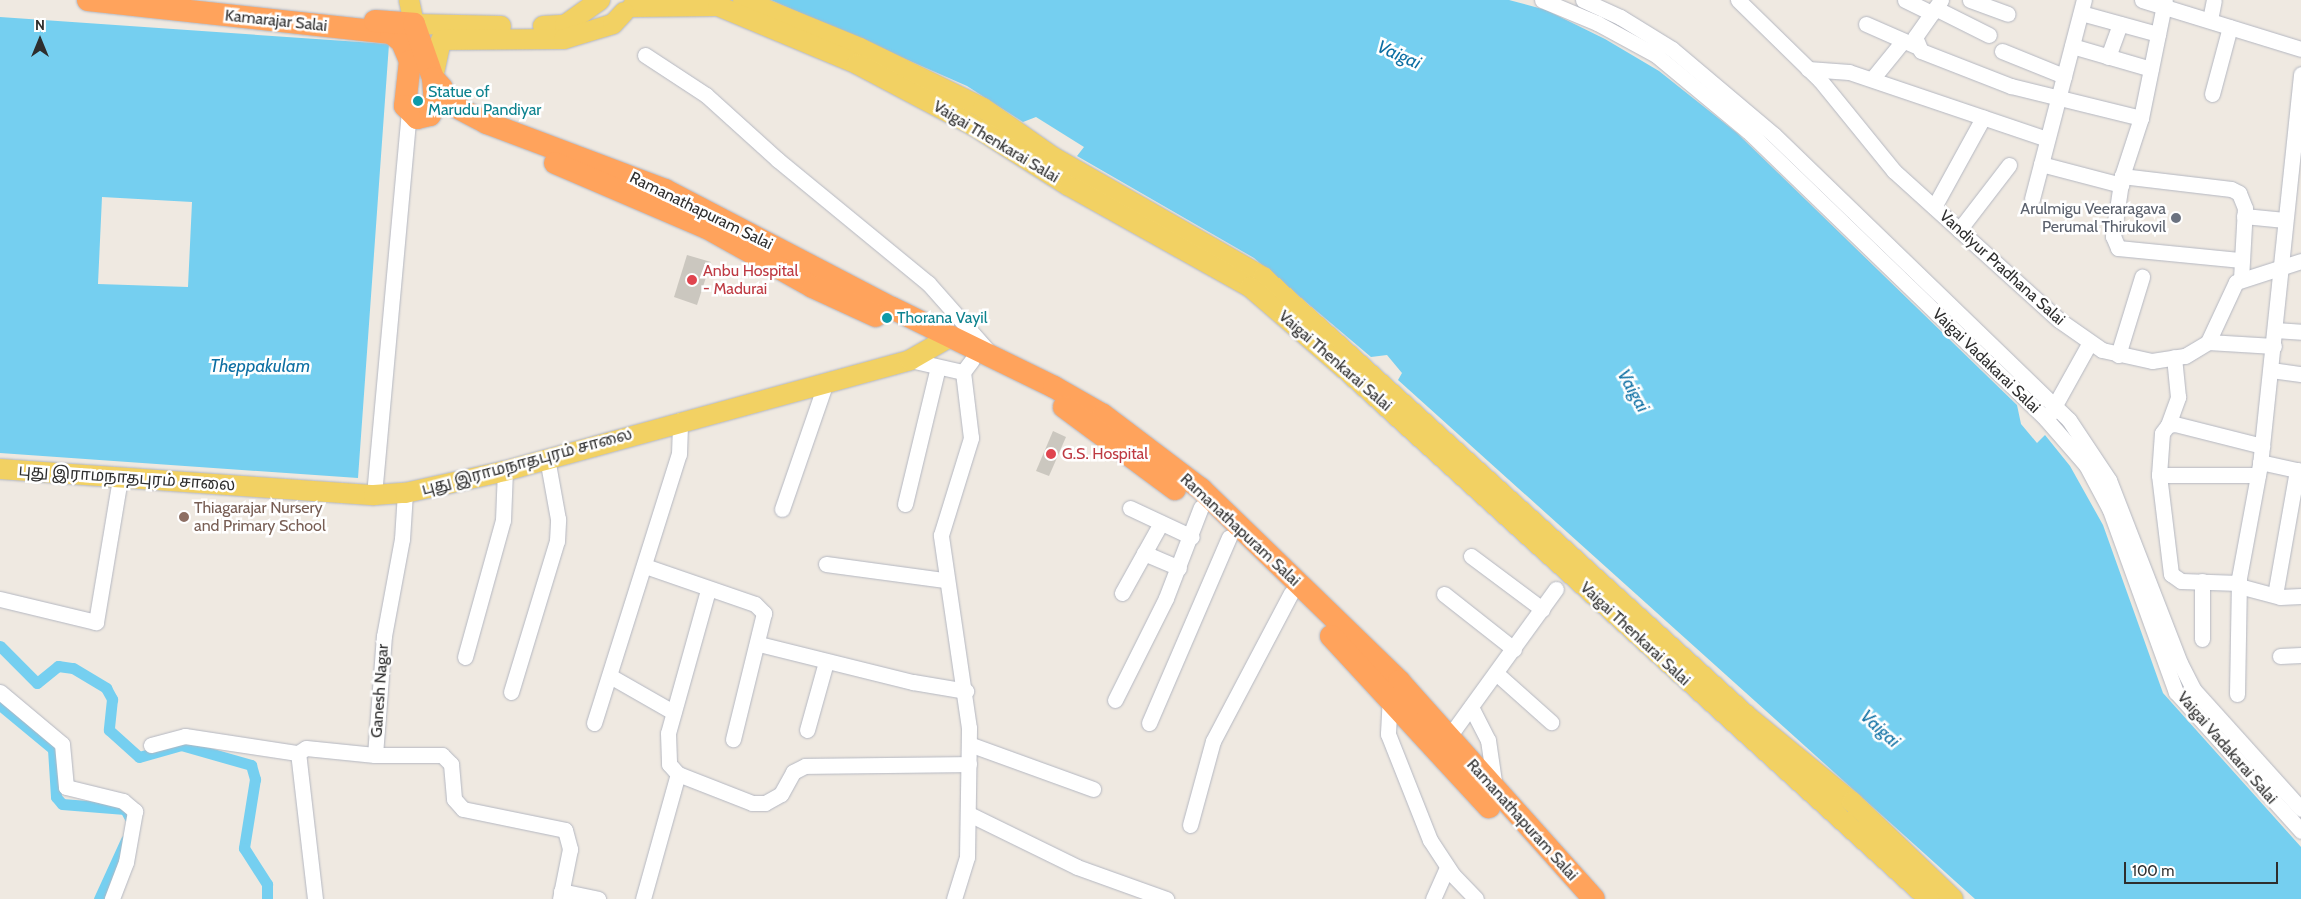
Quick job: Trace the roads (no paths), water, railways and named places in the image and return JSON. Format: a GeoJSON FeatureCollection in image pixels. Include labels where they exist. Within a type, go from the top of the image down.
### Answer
{"type":"FeatureCollection","features":[{"type":"Feature","properties":{"kind":"highway","name":"Kamarajar Salai"},"geometry":{"type":"LineString","coordinates":[[88,0],[391,33],[405,30]]}},
{"type":"Feature","properties":{"kind":"highway","name":"Kamarajar Salai"},"geometry":{"type":"LineString","coordinates":[[184,0],[405,30]]}},
{"type":"Feature","properties":{"kind":"highway"},"geometry":{"type":"LineString","coordinates":[[405,30],[434,95],[422,118],[409,103],[410,61],[405,30]]}},
{"type":"Feature","properties":{"kind":"highway","name":"Ramanathapuram Salai"},"geometry":{"type":"LineString","coordinates":[[434,95],[487,123],[665,190],[944,341],[983,366],[1052,399],[1200,507],[1229,537],[1393,690],[1448,738],[1594,899]]}},
{"type":"Feature","properties":{"kind":"highway","name":"Ramanathapuram Salai"},"geometry":{"type":"LineString","coordinates":[[434,95],[707,228],[814,287],[944,341]]}},
{"type":"Feature","properties":{"kind":"highway","name":"Ramanathapuram Salai"},"geometry":{"type":"LineString","coordinates":[[983,366],[1103,415],[1201,489],[1393,690],[1575,899]]}},
{"type":"Feature","properties":{"kind":"main road"},"geometry":{"type":"LineString","coordinates":[[396,0],[405,30]]}},
{"type":"Feature","properties":{"kind":"main road"},"geometry":{"type":"LineString","coordinates":[[405,30],[409,0]]}},
{"type":"Feature","properties":{"kind":"main road"},"geometry":{"type":"LineString","coordinates":[[405,30],[565,25],[602,0],[610,10],[631,6]]}},
{"type":"Feature","properties":{"kind":"main road","name":"Vaigai Thenkarai Salai"},"geometry":{"type":"LineString","coordinates":[[743,0],[860,48],[983,108],[1053,157],[1263,277],[1746,715],[1852,802],[1953,899]]}},
{"type":"Feature","properties":{"kind":"main road"},"geometry":{"type":"LineString","coordinates":[[434,95],[442,40],[564,38],[613,24],[631,6]]}},
{"type":"Feature","properties":{"kind":"main road","name":"Vaigai Thenkarai Salai"},"geometry":{"type":"LineString","coordinates":[[631,6],[718,6],[857,64],[974,126],[1069,186],[1250,288],[1344,368],[1929,899]]}},
{"type":"Feature","properties":{"kind":"main road","name":"புது இராமநாதபுரம் சாலை"},"geometry":{"type":"LineString","coordinates":[[0,468],[374,495],[406,493],[505,471],[680,420],[910,360],[944,341]]}},
{"type":"Feature","properties":{"kind":"street","name":"Vaigai Vadakarai Salai"},"geometry":{"type":"LineString","coordinates":[[1542,0],[1597,23],[1656,55],[1748,131],[2051,413],[2069,420],[2109,480],[2180,663],[2194,690],[2301,809]]}},
{"type":"Feature","properties":{"kind":"street","name":"Vaigai Vadakarai Salai"},"geometry":{"type":"LineString","coordinates":[[1583,0],[1620,17],[1672,49],[1774,135],[2051,413],[2086,465],[2110,510],[2176,692],[2301,831]]}},
{"type":"Feature","properties":{"kind":"street","name":"Vandiyur Pradhana Salai"},"geometry":{"type":"LineString","coordinates":[[1738,0],[1808,69],[1894,171],[2059,320],[2090,342],[2118,355],[2152,361],[2174,357],[2208,342]]}},
{"type":"Feature","properties":{"kind":"street"},"geometry":{"type":"LineString","coordinates":[[1905,0],[1937,7],[1989,35]]}},
{"type":"Feature","properties":{"kind":"street"},"geometry":{"type":"LineString","coordinates":[[1970,0],[2008,14]]}},
{"type":"Feature","properties":{"kind":"street"},"geometry":{"type":"LineString","coordinates":[[2142,0],[2165,3],[2230,27],[2301,49]]}},
{"type":"Feature","properties":{"kind":"street"},"geometry":{"type":"LineString","coordinates":[[2210,20],[2214,0]]}},
{"type":"Feature","properties":{"kind":"street"},"geometry":{"type":"LineString","coordinates":[[2165,3],[2141,118],[2122,181],[2113,236],[2118,248],[2241,260]]}},
{"type":"Feature","properties":{"kind":"street"},"geometry":{"type":"LineString","coordinates":[[1872,79],[1910,44],[1937,7]]}},
{"type":"Feature","properties":{"kind":"street"},"geometry":{"type":"LineString","coordinates":[[2032,198],[2082,7],[2120,24],[2158,34]]}},
{"type":"Feature","properties":{"kind":"street"},"geometry":{"type":"LineString","coordinates":[[1866,24],[2011,86],[2058,100],[2141,118]]}},
{"type":"Feature","properties":{"kind":"street"},"geometry":{"type":"LineString","coordinates":[[2108,57],[2120,24]]}},
{"type":"Feature","properties":{"kind":"street"},"geometry":{"type":"LineString","coordinates":[[2212,94],[2230,27]]}},
{"type":"Feature","properties":{"kind":"street"},"geometry":{"type":"LineString","coordinates":[[2072,46],[2151,69]]}},
{"type":"Feature","properties":{"kind":"street"},"geometry":{"type":"LineString","coordinates":[[2002,51],[2064,76]]}},
{"type":"Feature","properties":{"kind":"street"},"geometry":{"type":"LineString","coordinates":[[644,55],[706,94],[778,160],[928,283],[983,366],[971,438],[941,535],[944,580],[966,691],[969,744],[967,857],[954,899]]}},
{"type":"Feature","properties":{"kind":"street"},"geometry":{"type":"LineString","coordinates":[[1808,69],[1849,72],[2047,139]]}},
{"type":"Feature","properties":{"kind":"street"},"geometry":{"type":"LineString","coordinates":[[2237,694],[2239,584],[2262,446],[2274,346],[2280,269],[2301,74]]}},
{"type":"Feature","properties":{"kind":"street"},"geometry":{"type":"LineString","coordinates":[[374,495],[409,103]]}},
{"type":"Feature","properties":{"kind":"street"},"geometry":{"type":"LineString","coordinates":[[1934,207],[1982,118]]}},
{"type":"Feature","properties":{"kind":"street"},"geometry":{"type":"LineString","coordinates":[[2041,164],[2122,181],[2231,189],[2243,198],[2241,280]]}},
{"type":"Feature","properties":{"kind":"street"},"geometry":{"type":"LineString","coordinates":[[1959,230],[2009,165]]}},
{"type":"Feature","properties":{"kind":"street"},"geometry":{"type":"LineString","coordinates":[[2244,216],[2285,220]]}},
{"type":"Feature","properties":{"kind":"street"},"geometry":{"type":"LineString","coordinates":[[2274,346],[2208,342],[2232,287],[2241,280],[2301,261]]}},
{"type":"Feature","properties":{"kind":"street"},"geometry":{"type":"LineString","coordinates":[[2118,355],[2142,277]]}},
{"type":"Feature","properties":{"kind":"street"},"geometry":{"type":"LineString","coordinates":[[2275,330],[2301,332]]}},
{"type":"Feature","properties":{"kind":"street"},"geometry":{"type":"LineString","coordinates":[[2051,413],[2090,342]]}},
{"type":"Feature","properties":{"kind":"street"},"geometry":{"type":"LineString","coordinates":[[2174,357],[2178,397],[2168,425],[2162,433],[2159,475],[2171,574],[2181,581],[2239,584],[2275,595],[2301,596]]}},
{"type":"Feature","properties":{"kind":"street"},"geometry":{"type":"LineString","coordinates":[[910,360],[938,367],[983,366]]}},
{"type":"Feature","properties":{"kind":"street"},"geometry":{"type":"LineString","coordinates":[[906,504],[938,367]]}},
{"type":"Feature","properties":{"kind":"street"},"geometry":{"type":"LineString","coordinates":[[2271,370],[2301,374]]}},
{"type":"Feature","properties":{"kind":"street"},"geometry":{"type":"LineString","coordinates":[[782,509],[826,382]]}},
{"type":"Feature","properties":{"kind":"street"},"geometry":{"type":"LineString","coordinates":[[594,723],[679,454],[680,420]]}},
{"type":"Feature","properties":{"kind":"street"},"geometry":{"type":"LineString","coordinates":[[2168,425],[2262,446]]}},
{"type":"Feature","properties":{"kind":"street"},"geometry":{"type":"LineString","coordinates":[[511,692],[557,541],[558,519],[547,458]]}},
{"type":"Feature","properties":{"kind":"street"},"geometry":{"type":"LineString","coordinates":[[2159,475],[2259,468],[2299,470],[2275,595]]}},
{"type":"Feature","properties":{"kind":"street"},"geometry":{"type":"LineString","coordinates":[[465,657],[503,520],[505,471]]}},
{"type":"Feature","properties":{"kind":"street"},"geometry":{"type":"LineString","coordinates":[[0,599],[96,622],[120,478]]}},
{"type":"Feature","properties":{"kind":"street","name":"Ganesh Nagar"},"geometry":{"type":"LineString","coordinates":[[151,745],[185,736],[298,753],[306,748],[375,754],[384,636],[402,539],[406,493]]}},
{"type":"Feature","properties":{"kind":"street"},"geometry":{"type":"LineString","coordinates":[[1115,700],[1179,568],[1192,537],[1200,507]]}},
{"type":"Feature","properties":{"kind":"street"},"geometry":{"type":"LineString","coordinates":[[1130,508],[1192,537]]}},
{"type":"Feature","properties":{"kind":"street"},"geometry":{"type":"LineString","coordinates":[[1122,592],[1161,523]]}},
{"type":"Feature","properties":{"kind":"street"},"geometry":{"type":"LineString","coordinates":[[1149,723],[1229,537]]}},
{"type":"Feature","properties":{"kind":"street"},"geometry":{"type":"LineString","coordinates":[[1144,553],[1179,568]]}},
{"type":"Feature","properties":{"kind":"street"},"geometry":{"type":"LineString","coordinates":[[1471,556],[1542,609]]}},
{"type":"Feature","properties":{"kind":"street"},"geometry":{"type":"LineString","coordinates":[[826,564],[944,580]]}},
{"type":"Feature","properties":{"kind":"street"},"geometry":{"type":"LineString","coordinates":[[645,566],[708,590],[761,607],[765,623],[732,739]]}},
{"type":"Feature","properties":{"kind":"street"},"geometry":{"type":"LineString","coordinates":[[2202,581],[2202,639]]}},
{"type":"Feature","properties":{"kind":"street"},"geometry":{"type":"LineString","coordinates":[[708,590],[673,712],[667,750],[669,764],[678,774],[752,803],[765,803],[781,794],[793,772],[805,766],[969,764]]}},
{"type":"Feature","properties":{"kind":"street"},"geometry":{"type":"LineString","coordinates":[[1448,738],[1556,590]]}},
{"type":"Feature","properties":{"kind":"street"},"geometry":{"type":"LineString","coordinates":[[1190,826],[1213,741],[1291,593]]}},
{"type":"Feature","properties":{"kind":"street"},"geometry":{"type":"LineString","coordinates":[[1444,594],[1514,649]]}},
{"type":"Feature","properties":{"kind":"street"},"geometry":{"type":"LineString","coordinates":[[760,644],[826,662],[966,691]]}},
{"type":"Feature","properties":{"kind":"street"},"geometry":{"type":"LineString","coordinates":[[2280,656],[2301,655]]}},
{"type":"Feature","properties":{"kind":"street"},"geometry":{"type":"LineString","coordinates":[[807,730],[826,662]]}},
{"type":"Feature","properties":{"kind":"street"},"geometry":{"type":"LineString","coordinates":[[1496,673],[1552,722]]}},
{"type":"Feature","properties":{"kind":"street"},"geometry":{"type":"LineString","coordinates":[[610,676],[673,712]]}},
{"type":"Feature","properties":{"kind":"street"},"geometry":{"type":"LineString","coordinates":[[1393,690],[1388,734],[1430,840],[1447,867],[1476,899]]}},
{"type":"Feature","properties":{"kind":"street"},"geometry":{"type":"LineString","coordinates":[[0,692],[62,744],[66,787],[123,801],[136,811],[126,862],[112,899]]}},
{"type":"Feature","properties":{"kind":"street"},"geometry":{"type":"LineString","coordinates":[[1471,707],[1488,740],[1495,792]]}},
{"type":"Feature","properties":{"kind":"street"},"geometry":{"type":"LineString","coordinates":[[969,744],[1093,789]]}},
{"type":"Feature","properties":{"kind":"street"},"geometry":{"type":"LineString","coordinates":[[298,753],[315,899]]}},
{"type":"Feature","properties":{"kind":"street"},"geometry":{"type":"LineString","coordinates":[[375,754],[442,755],[451,764],[454,799],[463,809],[559,826],[568,837],[570,849],[560,895],[598,899]]}},
{"type":"Feature","properties":{"kind":"street"},"geometry":{"type":"LineString","coordinates":[[643,899],[678,774]]}},
{"type":"Feature","properties":{"kind":"street"},"geometry":{"type":"LineString","coordinates":[[969,814],[1077,867],[1166,899]]}},
{"type":"Feature","properties":{"kind":"street"},"geometry":{"type":"LineString","coordinates":[[1433,899],[1447,867]]}},
{"type":"Feature","properties":{"kind":"water","name":"Vaigai"},"geometry":{"type":"Polygon","coordinates":[[[771,0],[1509,0],[1546,10],[1605,39],[1659,71],[1737,133],[2017,405],[2021,424],[2037,443],[2045,435],[2070,466],[2103,525],[2163,693],[2301,847],[2301,899],[1975,899],[1398,380],[1402,373],[1387,355],[1371,357],[1254,258],[1077,156],[1084,147],[1036,117],[1023,122],[967,86],[771,0]]]}},
{"type":"Feature","properties":{"kind":"water","name":"Theppakulam"},"geometry":{"type":"Polygon","coordinates":[[[0,17],[389,44],[358,478],[0,453],[0,17]],[[102,197],[98,284],[188,287],[192,202],[102,197]]]}},
{"type":"Feature","properties":{"kind":"waterway"},"geometry":{"type":"LineString","coordinates":[[0,646],[37,683],[58,666],[73,668],[106,688],[112,699],[109,730],[139,757],[181,745],[251,765],[255,779],[244,848],[267,884],[267,899]]}},
{"type":"Feature","properties":{"kind":"waterway"},"geometry":{"type":"LineString","coordinates":[[0,705],[53,749],[56,797],[62,804],[125,809],[130,818]]}},
{"type":"Feature","properties":{"kind":"waterway"},"geometry":{"type":"LineString","coordinates":[[99,899],[126,840]]}},
{"type":"Feature","properties":{"kind":"place","name":"Statue of Marudu Pandiyar"},"geometry":{"type":"Point","coordinates":[418,101]}},
{"type":"Feature","properties":{"kind":"place","name":"Arulmigu Veeraragava Perumal Thirukovil"},"geometry":{"type":"Point","coordinates":[2176,218]}},
{"type":"Feature","properties":{"kind":"place","name":"Anbu Hospital - Madurai"},"geometry":{"type":"Point","coordinates":[692,280]}},
{"type":"Feature","properties":{"kind":"place","name":"Thorana Vayil"},"geometry":{"type":"Point","coordinates":[887,318]}},
{"type":"Feature","properties":{"kind":"place","name":"G.S. Hospital"},"geometry":{"type":"Point","coordinates":[1051,454]}},
{"type":"Feature","properties":{"kind":"place","name":"Thiagarajar Nursery and Primary School"},"geometry":{"type":"Point","coordinates":[184,517]}}]}
